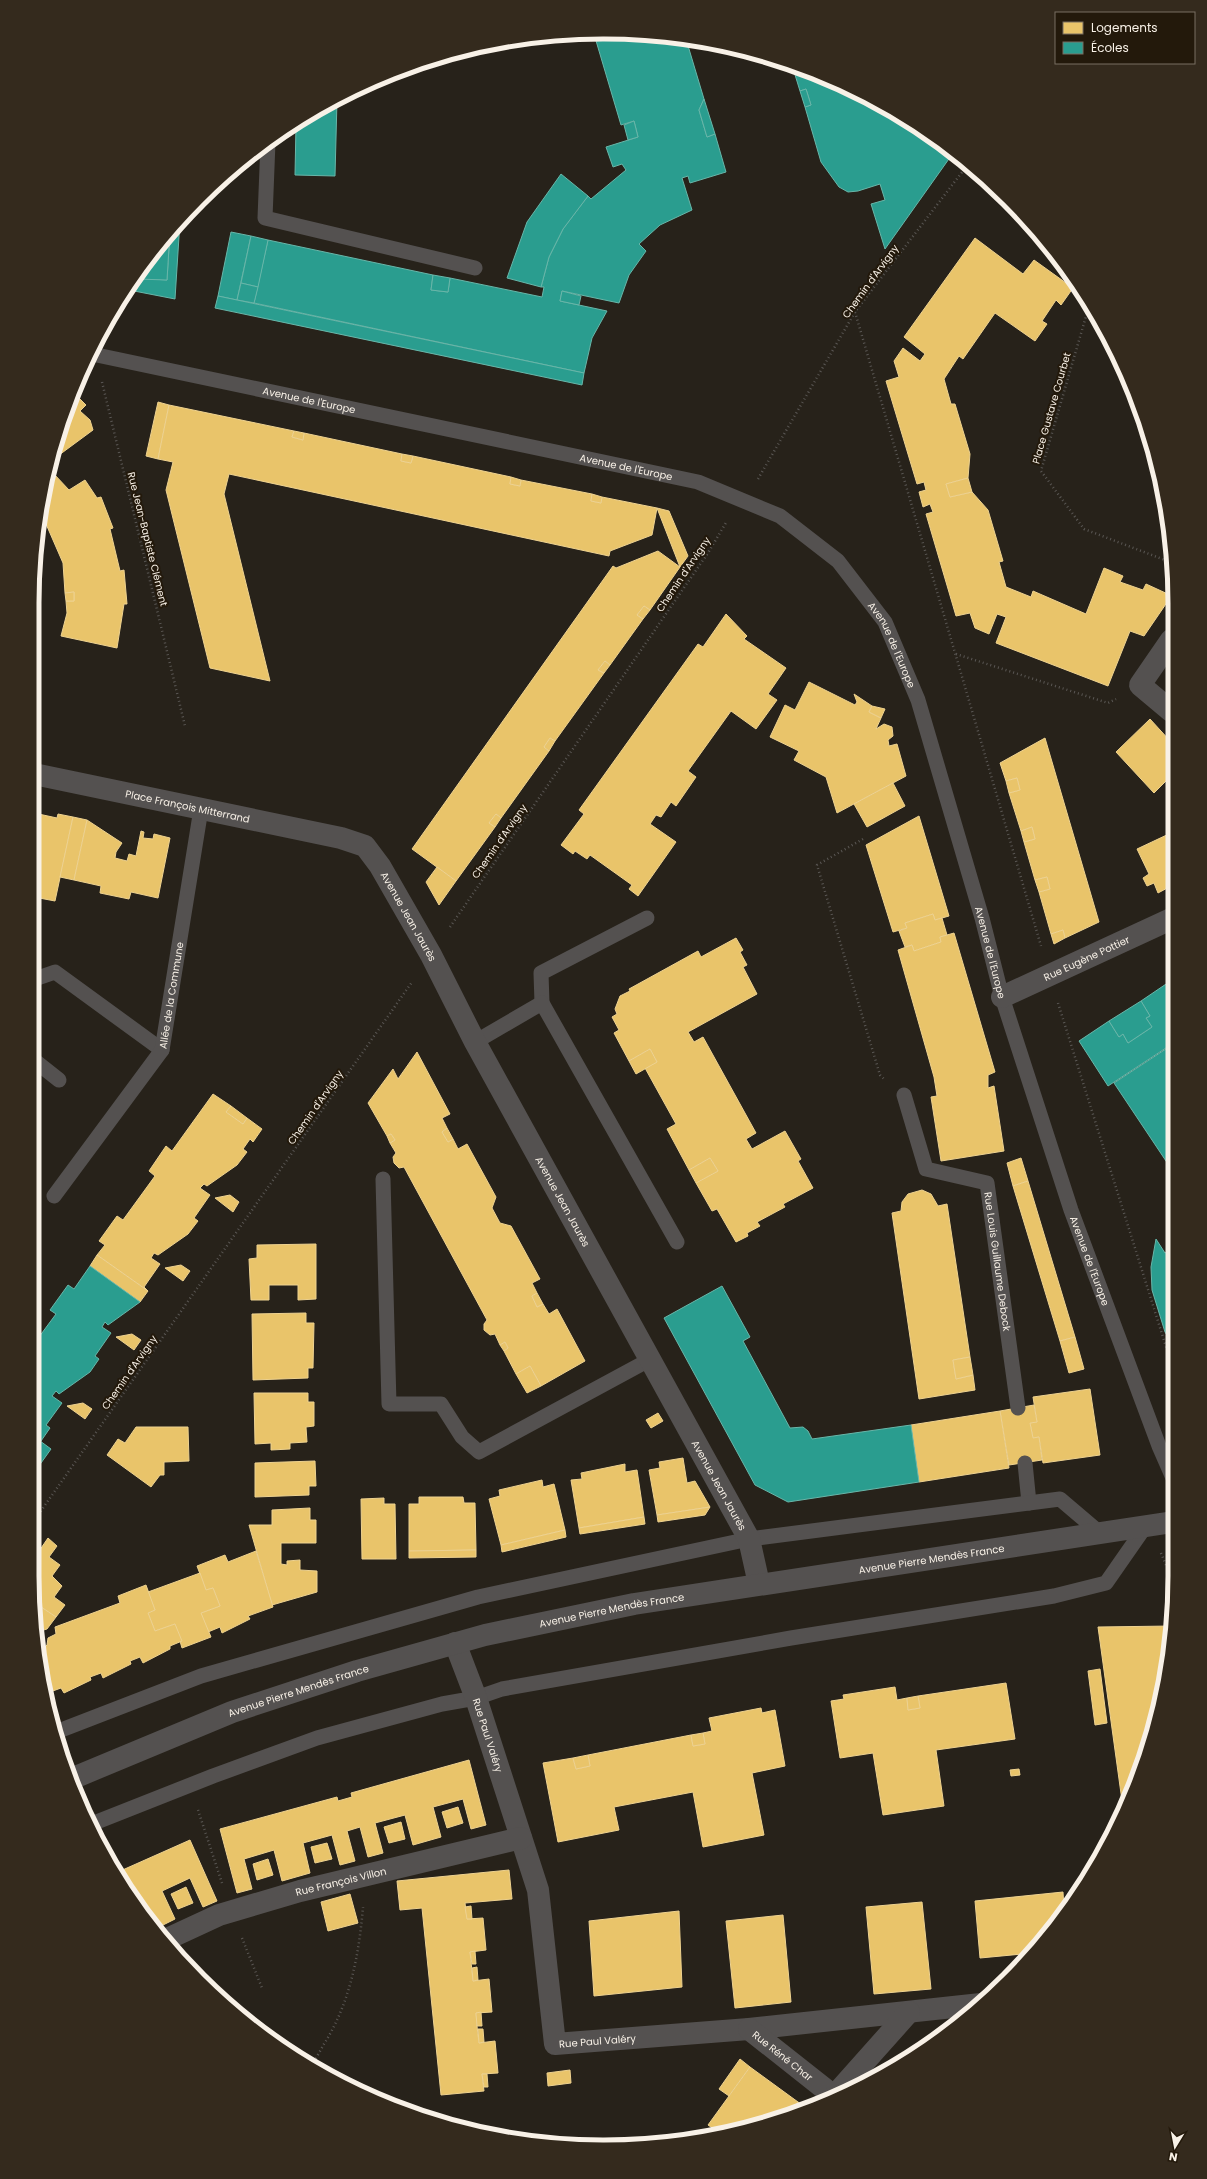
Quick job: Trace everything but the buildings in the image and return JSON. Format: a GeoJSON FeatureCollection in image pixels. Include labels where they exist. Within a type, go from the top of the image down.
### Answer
{"type":"FeatureCollection","features":[{"type":"Feature","properties":{"kind":"street"},"geometry":{"type":"LineString","coordinates":[[1168,643],[1140,684],[1168,708]]}},
{"type":"Feature","properties":{"kind":"street","name":"Place François Mitterrand"},"geometry":{"type":"LineString","coordinates":[[39,775],[341,838]]}},
{"type":"Feature","properties":{"kind":"street","name":"Avenue Jean Jaurès"},"geometry":{"type":"LineString","coordinates":[[341,838],[365,846],[380,866],[431,955],[475,1042],[749,1539],[759,1584]]}},
{"type":"Feature","properties":{"kind":"street","name":"Rue Eugène Pottier"},"geometry":{"type":"LineString","coordinates":[[1002,997],[1049,974],[1168,921]]}},
{"type":"Feature","properties":{"kind":"street","name":"Avenue Pierre Mendès France"},"geometry":{"type":"LineString","coordinates":[[76,1777],[232,1712],[358,1670],[454,1643],[634,1604],[1168,1523]]}},
{"type":"Feature","properties":{"kind":"street","name":"Rue Paul Valéry"},"geometry":{"type":"LineString","coordinates":[[454,1643],[476,1698],[538,1890],[555,2044],[749,2029],[969,2005]]}},
{"type":"Feature","properties":{"kind":"street","name":"Rue François Villon"},"geometry":{"type":"LineString","coordinates":[[171,1938],[232,1911],[300,1891],[521,1838]]}},
{"type":"Feature","properties":{"kind":"street","name":"Rue Réné Char"},"geometry":{"type":"LineString","coordinates":[[844,2086],[909,2012]]}},
{"type":"Feature","properties":{"kind":"street","name":"Rue Réné Char"},"geometry":{"type":"LineString","coordinates":[[749,2029],[830,2092]]}},
{"type":"Feature","properties":{"kind":"lane"},"geometry":{"type":"LineString","coordinates":[[268,150],[265,218],[475,268]]}},
{"type":"Feature","properties":{"kind":"lane","name":"Avenue de l'Europe"},"geometry":{"type":"LineString","coordinates":[[98,355],[698,482],[780,516],[838,561],[885,622],[918,700],[982,918],[1002,997],[1071,1210],[1168,1467]]}},
{"type":"Feature","properties":{"kind":"lane","name":"Allée de la Commune"},"geometry":{"type":"LineString","coordinates":[[54,1196],[162,1050],[201,809]]}},
{"type":"Feature","properties":{"kind":"lane"},"geometry":{"type":"LineString","coordinates":[[647,918],[541,973],[542,1003],[677,1242]]}},
{"type":"Feature","properties":{"kind":"lane"},"geometry":{"type":"LineString","coordinates":[[39,978],[55,972],[162,1050]]}},
{"type":"Feature","properties":{"kind":"lane"},"geometry":{"type":"LineString","coordinates":[[475,1042],[542,1003]]}},
{"type":"Feature","properties":{"kind":"lane"},"geometry":{"type":"LineString","coordinates":[[39,1064],[59,1080]]}},
{"type":"Feature","properties":{"kind":"lane","name":"Rue Louis Guillaume Debock"},"geometry":{"type":"LineString","coordinates":[[904,1095],[926,1169],[987,1183],[1018,1408]]}},
{"type":"Feature","properties":{"kind":"lane"},"geometry":{"type":"LineString","coordinates":[[382,1179],[389,1404],[441,1404],[462,1437],[479,1452],[649,1360]]}},
{"type":"Feature","properties":{"kind":"lane"},"geometry":{"type":"LineString","coordinates":[[1025,1463],[1030,1503]]}},
{"type":"Feature","properties":{"kind":"lane"},"geometry":{"type":"LineString","coordinates":[[61,1730],[201,1676],[406,1616],[478,1597],[749,1539],[1060,1499],[1100,1533]]}},
{"type":"Feature","properties":{"kind":"lane"},"geometry":{"type":"LineString","coordinates":[[96,1822],[190,1785],[317,1738],[442,1704],[476,1698],[502,1689],[792,1638],[1054,1596],[1106,1583],[1145,1527]]}},
{"type":"Feature","properties":{"kind":"path","name":"Chemin d'Arvigny"},"geometry":{"type":"LineString","coordinates":[[39,1514],[431,955],[708,553],[740,499],[760,476],[855,312],[964,170]]}},
{"type":"Feature","properties":{"kind":"path"},"geometry":{"type":"LineString","coordinates":[[855,312],[1049,974],[1168,1353]]}},
{"type":"Feature","properties":{"kind":"path","name":"Place Gustave Courbet"},"geometry":{"type":"LineString","coordinates":[[1087,313],[1041,471],[1084,529],[1166,561]]}},
{"type":"Feature","properties":{"kind":"path","name":"Rue Jean-Baptiste Clément"},"geometry":{"type":"LineString","coordinates":[[98,355],[100,372],[185,726]]}},
{"type":"Feature","properties":{"kind":"path"},"geometry":{"type":"LineString","coordinates":[[955,654],[1108,703],[1140,684]]}},
{"type":"Feature","properties":{"kind":"path"},"geometry":{"type":"LineString","coordinates":[[863,839],[817,865],[880,1075],[904,1095]]}},
{"type":"Feature","properties":{"kind":"path"},"geometry":{"type":"LineString","coordinates":[[1167,1549],[1160,1550],[1168,1569]]}},
{"type":"Feature","properties":{"kind":"path"},"geometry":{"type":"LineString","coordinates":[[190,1785],[232,1911],[262,1988]]}},
{"type":"Feature","properties":{"kind":"path"},"geometry":{"type":"LineString","coordinates":[[314,2060],[335,2028],[347,1996],[359,1948],[366,1875]]}}]}
